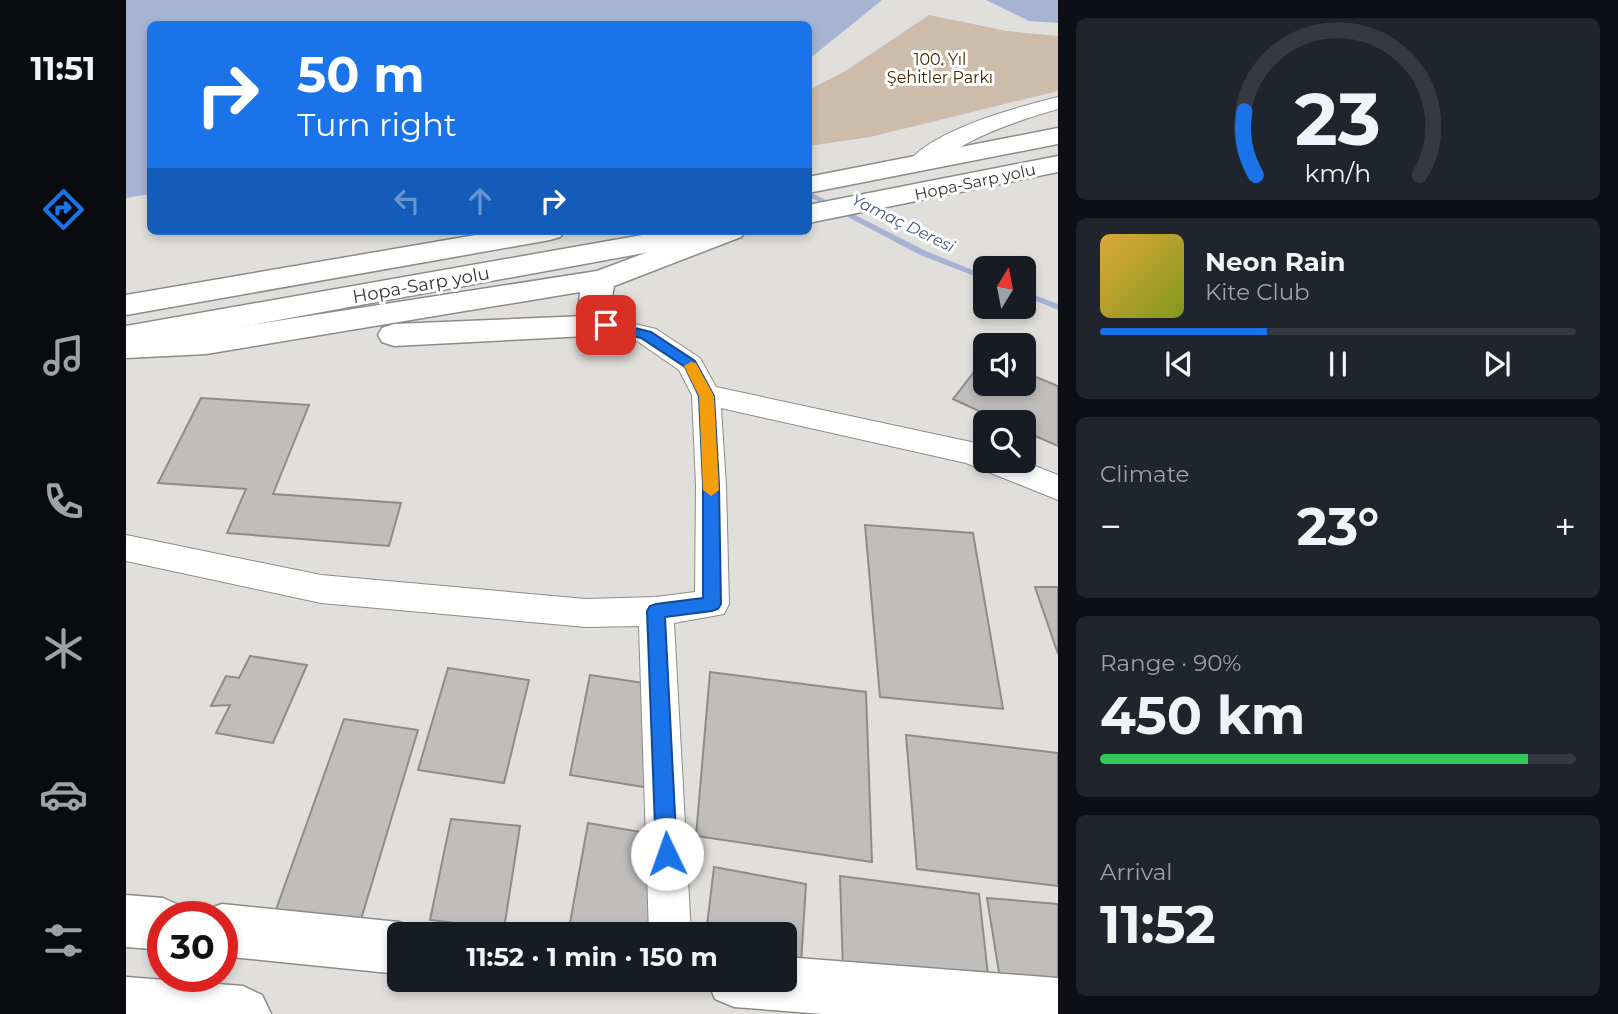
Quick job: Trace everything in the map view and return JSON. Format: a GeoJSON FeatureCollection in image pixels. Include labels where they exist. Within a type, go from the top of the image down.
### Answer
{"type":"FeatureCollection","features":[{"type":"Feature","properties":{"kind":"main road"},"geometry":{"type":"LineString","coordinates":[[812,184],[1058,136]]}},
{"type":"Feature","properties":{"kind":"main road","name":"Hopa-Sarp yolu"},"geometry":{"type":"LineString","coordinates":[[812,213],[1058,164]]}},
{"type":"Feature","properties":{"kind":"main road"},"geometry":{"type":"LineString","coordinates":[[126,305],[528,235]]}},
{"type":"Feature","properties":{"kind":"main road","name":"Hopa-Sarp yolu"},"geometry":{"type":"LineString","coordinates":[[126,337],[693,235]]}},
{"type":"Feature","properties":{"kind":"main road"},"geometry":{"type":"LineString","coordinates":[[206,343],[603,279],[719,235]]}},
{"type":"Feature","properties":{"kind":"main road"},"geometry":{"type":"LineString","coordinates":[[126,347],[606,325],[595,306],[593,295],[595,287],[603,279]]}},
{"type":"Feature","properties":{"kind":"main road"},"geometry":{"type":"LineString","coordinates":[[126,921],[147,923]]}},
{"type":"Feature","properties":{"kind":"main road"},"geometry":{"type":"LineString","coordinates":[[238,932],[387,947]]}},
{"type":"Feature","properties":{"kind":"main road"},"geometry":{"type":"LineString","coordinates":[[797,985],[1058,1005]]}},
{"type":"Feature","properties":{"kind":"main road"},"geometry":{"type":"LineString","coordinates":[[126,1004],[243,1014]]}},
{"type":"Feature","properties":{"kind":"street"},"geometry":{"type":"LineString","coordinates":[[917,165],[950,140],[971,129],[1058,103]]}},
{"type":"Feature","properties":{"kind":"street"},"geometry":{"type":"LineString","coordinates":[[126,548],[321,589],[586,613],[656,611],[712,604],[711,485],[706,396],[690,364],[646,335],[606,325]]}},
{"type":"Feature","properties":{"kind":"street"},"geometry":{"type":"LineString","coordinates":[[706,396],[973,454]]}},
{"type":"Feature","properties":{"kind":"street"},"geometry":{"type":"LineString","coordinates":[[1022,473],[1058,488]]}},
{"type":"Feature","properties":{"kind":"street"},"geometry":{"type":"LineString","coordinates":[[656,611],[669,922]]}},
{"type":"Feature","properties":{"kind":"green space","name":"100. Yıl Şehitler Parkı"},"geometry":{"type":"Polygon","coordinates":[[[929,15],[1007,31],[1058,36],[1058,91],[870,137],[812,146],[812,88],[847,70],[929,15]]]}},
{"type":"Feature","properties":{"kind":"water"},"geometry":{"type":"Polygon","coordinates":[[[126,0],[881,0],[812,57],[812,21],[147,21],[147,194],[126,198],[126,0]]]}},
{"type":"Feature","properties":{"kind":"water"},"geometry":{"type":"Polygon","coordinates":[[[986,0],[1058,0],[1058,23],[1029,21],[986,0]]]}},
{"type":"Feature","properties":{"kind":"building"},"geometry":{"type":"Polygon","coordinates":[[[973,373],[973,396],[1036,396],[1036,377],[1058,386],[1058,446],[1036,436],[1036,410],[977,410],[953,399],[973,373]]]}},
{"type":"Feature","properties":{"kind":"building"},"geometry":{"type":"Polygon","coordinates":[[[201,398],[309,405],[273,494],[401,503],[389,546],[227,533],[246,489],[158,483],[201,398]]]}},
{"type":"Feature","properties":{"kind":"building"},"geometry":{"type":"Polygon","coordinates":[[[865,525],[973,533],[1003,709],[880,697],[865,525]]]}},
{"type":"Feature","properties":{"kind":"building"},"geometry":{"type":"Polygon","coordinates":[[[1035,587],[1058,587],[1058,654],[1035,587]]]}},
{"type":"Feature","properties":{"kind":"building"},"geometry":{"type":"Polygon","coordinates":[[[250,656],[307,665],[273,743],[216,733],[230,705],[211,706],[226,676],[239,678],[250,656]]]}},
{"type":"Feature","properties":{"kind":"building"},"geometry":{"type":"Polygon","coordinates":[[[448,668],[529,680],[504,783],[418,770],[448,668]]]}},
{"type":"Feature","properties":{"kind":"building"},"geometry":{"type":"Polygon","coordinates":[[[710,672],[866,692],[872,862],[696,836],[710,672]]]}},
{"type":"Feature","properties":{"kind":"building"},"geometry":{"type":"Polygon","coordinates":[[[590,675],[671,687],[656,789],[570,775],[590,675]]]}},
{"type":"Feature","properties":{"kind":"building"},"geometry":{"type":"Polygon","coordinates":[[[344,719],[418,730],[356,936],[272,921],[344,719]]]}},
{"type":"Feature","properties":{"kind":"building"},"geometry":{"type":"Polygon","coordinates":[[[906,735],[1058,753],[1058,886],[917,869],[906,735]]]}},
{"type":"Feature","properties":{"kind":"building"},"geometry":{"type":"Polygon","coordinates":[[[451,819],[520,826],[505,922],[430,920],[451,819]]]}},
{"type":"Feature","properties":{"kind":"building"},"geometry":{"type":"Polygon","coordinates":[[[588,823],[693,841],[684,922],[570,922],[588,823]]]}},
{"type":"Feature","properties":{"kind":"building"},"geometry":{"type":"Polygon","coordinates":[[[714,867],[806,884],[800,978],[797,977],[797,922],[707,922],[714,867]]]}},
{"type":"Feature","properties":{"kind":"building"},"geometry":{"type":"Polygon","coordinates":[[[840,876],[979,894],[990,993],[843,972],[840,876]]]}},
{"type":"Feature","properties":{"kind":"building"},"geometry":{"type":"Polygon","coordinates":[[[987,898],[1058,904],[1058,996],[1002,991],[987,898]]]}},
{"type":"Feature","properties":{"kind":"waterway","name":"Yamaç Deresi"},"geometry":{"type":"LineString","coordinates":[[812,195],[923,253],[973,273]]}},
{"type":"Feature","properties":{"kind":"waterway","name":"Yamaç Deresi"},"geometry":{"type":"LineString","coordinates":[[1036,298],[1058,307]]}},
{"type":"Feature","properties":{"kind":"slow traffic"},"geometry":{"type":"LineString","coordinates":[[691,366],[706,396],[711,490]]}},
{"type":"Feature","properties":{"kind":"route"},"geometry":{"type":"LineString","coordinates":[[606,325],[646,335],[690,364],[706,396],[711,485],[712,604],[656,611],[667,854]]}}]}
